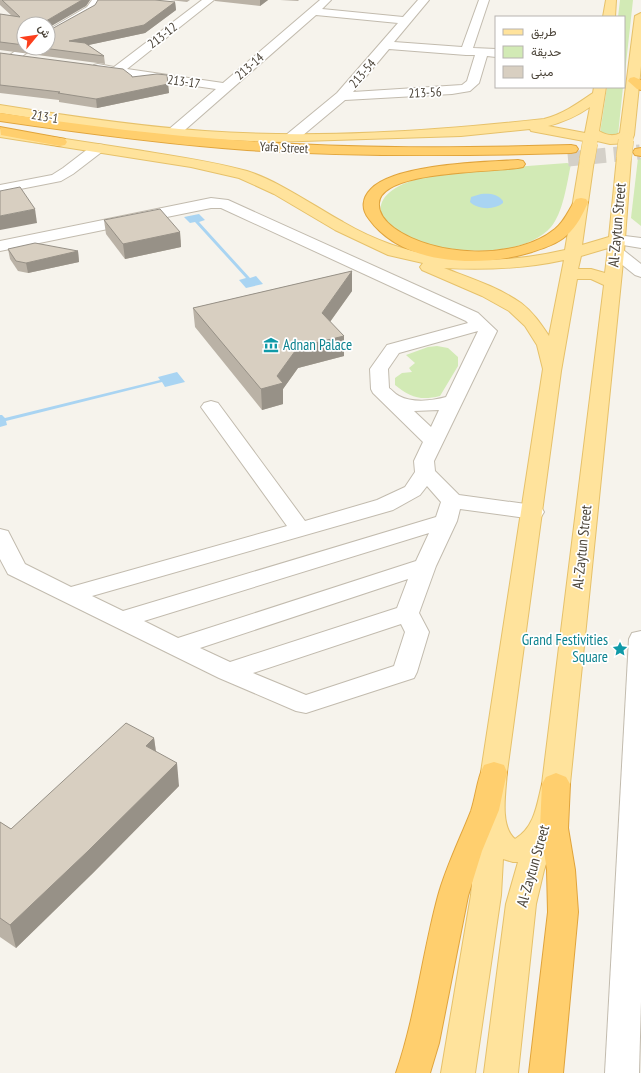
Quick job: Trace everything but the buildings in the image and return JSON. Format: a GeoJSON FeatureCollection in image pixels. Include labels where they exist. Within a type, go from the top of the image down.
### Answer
{"type":"FeatureCollection","features":[{"type":"Feature","properties":{"kind":"highway"},"geometry":{"type":"LineString","coordinates":[[0,110],[90,123]]}},
{"type":"Feature","properties":{"kind":"highway","name":"Yafa Street"},"geometry":{"type":"LineString","coordinates":[[0,117],[116,133],[202,142],[347,150],[569,154]]}},
{"type":"Feature","properties":{"kind":"highway","name":"Yafa Street"},"geometry":{"type":"LineString","coordinates":[[0,123],[143,142],[234,150],[394,158],[470,158],[569,154]]}},
{"type":"Feature","properties":{"kind":"highway"},"geometry":{"type":"LineString","coordinates":[[569,154],[450,170],[406,178],[386,185],[373,195],[371,205],[373,214],[378,223],[389,232],[405,242],[426,250],[449,255],[494,256],[518,252],[546,241],[562,231],[574,216],[581,202]]}},
{"type":"Feature","properties":{"kind":"highway"},"geometry":{"type":"LineString","coordinates":[[413,1073],[422,1043],[453,896],[468,852],[485,810],[494,772]]}},
{"type":"Feature","properties":{"kind":"highway"},"geometry":{"type":"LineString","coordinates":[[546,1073],[563,912],[561,870],[554,828],[556,784]]}},
{"type":"Feature","properties":{"kind":"main road"},"geometry":{"type":"LineString","coordinates":[[609,16],[611,0]]}},
{"type":"Feature","properties":{"kind":"main road","name":"Al-Zaytun Street"},"geometry":{"type":"LineString","coordinates":[[501,1073],[521,904],[556,784],[612,283],[626,138],[637,83],[641,16]]}},
{"type":"Feature","properties":{"kind":"main road"},"geometry":{"type":"LineString","coordinates":[[90,123],[238,138],[291,138],[461,132],[521,127],[559,119],[574,112],[599,90]]}},
{"type":"Feature","properties":{"kind":"main road"},"geometry":{"type":"LineString","coordinates":[[458,1073],[486,896],[494,772],[533,512],[552,371],[571,265],[599,90]]}},
{"type":"Feature","properties":{"kind":"main road"},"geometry":{"type":"LineString","coordinates":[[521,127],[610,140],[626,138]]}},
{"type":"Feature","properties":{"kind":"main road"},"geometry":{"type":"LineString","coordinates":[[0,132],[198,164],[244,175],[279,191],[340,227],[488,292],[515,307],[532,323],[546,345],[552,371]]}},
{"type":"Feature","properties":{"kind":"main road"},"geometry":{"type":"LineString","coordinates":[[394,252],[443,263],[492,265],[539,261],[571,265],[616,246]]}},
{"type":"Feature","properties":{"kind":"main road"},"geometry":{"type":"LineString","coordinates":[[571,265],[581,273],[594,274],[605,278],[612,283]]}},
{"type":"Feature","properties":{"kind":"main road"},"geometry":{"type":"LineString","coordinates":[[491,813],[497,838],[507,849],[512,851],[517,851],[530,844],[539,834],[547,817]]}},
{"type":"Feature","properties":{"kind":"street"},"geometry":{"type":"LineString","coordinates":[[56,30],[91,9],[97,0]]}},
{"type":"Feature","properties":{"kind":"street","name":"213-12"},"geometry":{"type":"LineString","coordinates":[[116,71],[197,8],[210,0]]}},
{"type":"Feature","properties":{"kind":"street","name":"213-14"},"geometry":{"type":"LineString","coordinates":[[173,132],[326,0]]}},
{"type":"Feature","properties":{"kind":"street","name":"213-54"},"geometry":{"type":"LineString","coordinates":[[291,138],[342,96],[424,0]]}},
{"type":"Feature","properties":{"kind":"street"},"geometry":{"type":"LineString","coordinates":[[466,51],[484,0]]}},
{"type":"Feature","properties":{"kind":"street"},"geometry":{"type":"LineString","coordinates":[[183,6],[197,8]]}},
{"type":"Feature","properties":{"kind":"street"},"geometry":{"type":"LineString","coordinates":[[313,11],[406,21]]}},
{"type":"Feature","properties":{"kind":"street"},"geometry":{"type":"LineString","coordinates":[[386,45],[495,53]]}},
{"type":"Feature","properties":{"kind":"street","name":"213-56"},"geometry":{"type":"LineString","coordinates":[[342,96],[466,88],[473,83],[482,52]]}},
{"type":"Feature","properties":{"kind":"street"},"geometry":{"type":"LineString","coordinates":[[0,55],[13,57],[17,56]]}},
{"type":"Feature","properties":{"kind":"street","name":"213-17"},"geometry":{"type":"LineString","coordinates":[[84,66],[226,87]]}},
{"type":"Feature","properties":{"kind":"street"},"geometry":{"type":"LineString","coordinates":[[0,189],[56,178],[68,171],[98,148]]}},
{"type":"Feature","properties":{"kind":"street"},"geometry":{"type":"LineString","coordinates":[[0,246],[211,203],[223,203],[472,317],[488,331],[424,461],[425,472],[449,511]]}},
{"type":"Feature","properties":{"kind":"street"},"geometry":{"type":"LineString","coordinates":[[616,246],[641,243]]}},
{"type":"Feature","properties":{"kind":"street"},"geometry":{"type":"LineString","coordinates":[[616,246],[641,272]]}},
{"type":"Feature","properties":{"kind":"street"},"geometry":{"type":"LineString","coordinates":[[434,442],[380,389],[379,369],[393,348],[481,325]]}},
{"type":"Feature","properties":{"kind":"street"},"geometry":{"type":"LineString","coordinates":[[428,339],[450,341],[460,345],[476,356]]}},
{"type":"Feature","properties":{"kind":"street"},"geometry":{"type":"LineString","coordinates":[[391,400],[425,407],[438,406],[454,400]]}},
{"type":"Feature","properties":{"kind":"street"},"geometry":{"type":"LineString","coordinates":[[211,407],[300,529]]}},
{"type":"Feature","properties":{"kind":"street"},"geometry":{"type":"LineString","coordinates":[[69,595],[385,505],[414,491],[425,472]]}},
{"type":"Feature","properties":{"kind":"street"},"geometry":{"type":"LineString","coordinates":[[0,536],[16,570],[228,672],[296,702],[306,704],[405,672],[417,632],[407,613],[425,566],[449,511]]}},
{"type":"Feature","properties":{"kind":"street"},"geometry":{"type":"LineString","coordinates":[[121,620],[449,511],[533,512]]}},
{"type":"Feature","properties":{"kind":"street"},"geometry":{"type":"LineString","coordinates":[[176,647],[425,566]]}},
{"type":"Feature","properties":{"kind":"street"},"geometry":{"type":"LineString","coordinates":[[228,672],[407,613]]}},
{"type":"Feature","properties":{"kind":"street"},"geometry":{"type":"LineString","coordinates":[[622,1073],[633,1009],[641,639]]}},
{"type":"Feature","properties":{"kind":"green space"},"geometry":{"type":"Polygon","coordinates":[[[620,0],[633,0],[625,73],[625,16],[618,16],[620,0]]]}},
{"type":"Feature","properties":{"kind":"green space"},"geometry":{"type":"Polygon","coordinates":[[[607,88],[623,88],[618,135],[600,133],[607,88]]]}},
{"type":"Feature","properties":{"kind":"green space"},"geometry":{"type":"Polygon","coordinates":[[[638,158],[641,158],[641,226],[631,218],[638,158]]]}},
{"type":"Feature","properties":{"kind":"green space"},"geometry":{"type":"Polygon","coordinates":[[[567,163],[571,164],[559,214],[551,227],[538,237],[523,244],[504,249],[484,251],[445,248],[427,244],[399,233],[389,226],[383,218],[381,210],[382,202],[388,194],[397,187],[419,178],[455,172],[567,163]]]}},
{"type":"Feature","properties":{"kind":"green space"},"geometry":{"type":"Polygon","coordinates":[[[437,346],[448,348],[458,357],[458,366],[440,396],[427,398],[416,397],[395,385],[395,378],[402,373],[412,372],[409,368],[415,363],[406,355],[428,347],[437,346]]]}},
{"type":"Feature","properties":{"kind":"water"},"geometry":{"type":"Polygon","coordinates":[[[481,194],[496,195],[503,201],[503,203],[496,207],[482,208],[473,205],[470,202],[471,197],[481,194]]]}},
{"type":"Feature","properties":{"kind":"water"},"geometry":{"type":"Polygon","coordinates":[[[199,214],[205,220],[199,222],[250,278],[256,276],[263,284],[246,288],[239,280],[246,278],[195,222],[190,223],[184,217],[199,214]]]}},
{"type":"Feature","properties":{"kind":"water"},"geometry":{"type":"Polygon","coordinates":[[[177,372],[185,382],[165,387],[162,382],[6,421],[7,425],[0,427],[0,415],[5,418],[160,380],[158,377],[177,372]]]}},
{"type":"Feature","properties":{"kind":"tunnel"},"geometry":{"type":"LineString","coordinates":[[568,159],[640,152]]}},
{"type":"Feature","properties":{"kind":"place","name":"Adnan Palace"},"geometry":{"type":"Point","coordinates":[271,345]}},
{"type":"Feature","properties":{"kind":"place","name":"Grand Festivities Square"},"geometry":{"type":"Point","coordinates":[620,649]}}]}
